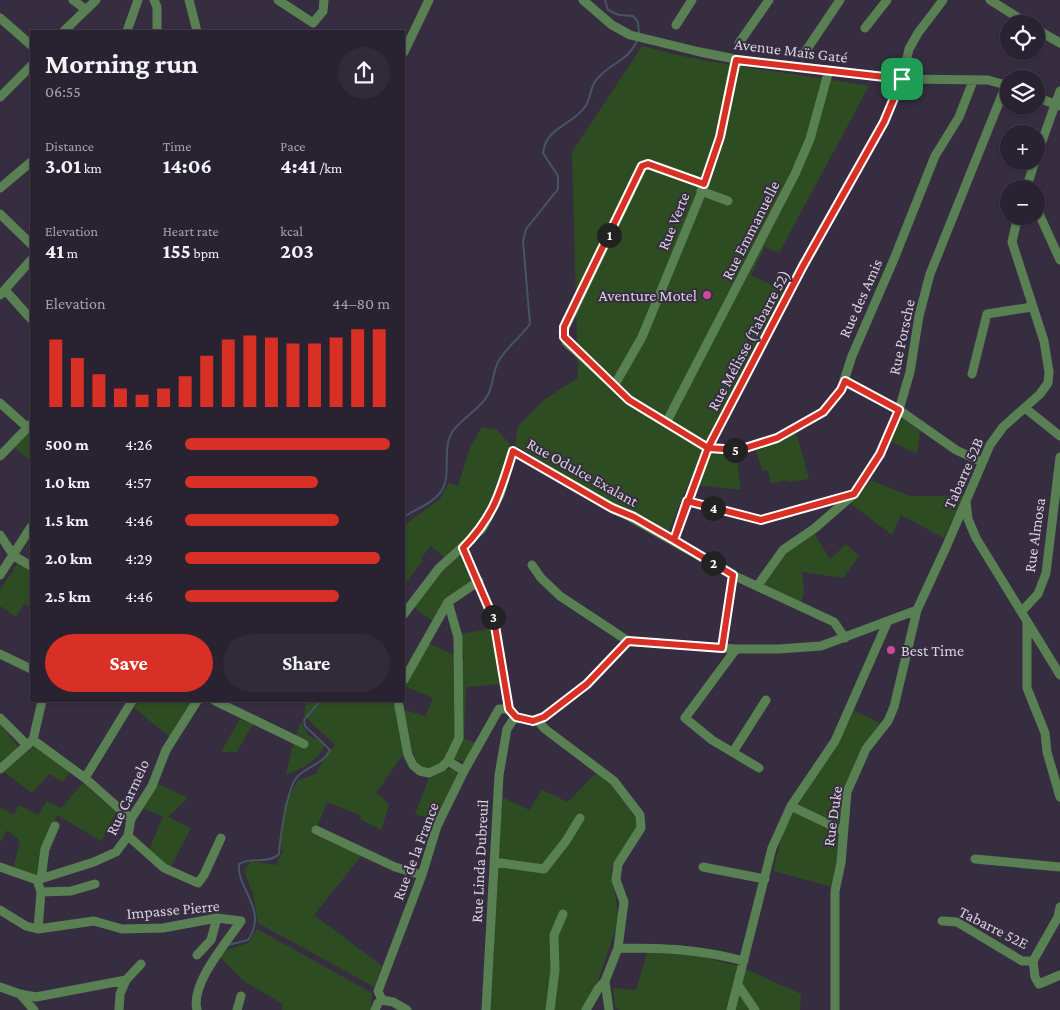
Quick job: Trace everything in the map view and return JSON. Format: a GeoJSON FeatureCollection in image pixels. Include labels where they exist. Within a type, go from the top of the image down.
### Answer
{"type":"FeatureCollection","features":[{"type":"Feature","properties":{"kind":"street"},"geometry":{"type":"LineString","coordinates":[[73,0],[85,9]]}},
{"type":"Feature","properties":{"kind":"street"},"geometry":{"type":"LineString","coordinates":[[65,30],[96,0]]}},
{"type":"Feature","properties":{"kind":"street"},"geometry":{"type":"LineString","coordinates":[[127,30],[138,0]]}},
{"type":"Feature","properties":{"kind":"street"},"geometry":{"type":"LineString","coordinates":[[154,0],[157,8],[156,30]]}},
{"type":"Feature","properties":{"kind":"street"},"geometry":{"type":"LineString","coordinates":[[189,0],[197,30]]}},
{"type":"Feature","properties":{"kind":"street"},"geometry":{"type":"LineString","coordinates":[[278,0],[310,22],[317,22],[323,11],[324,0]]}},
{"type":"Feature","properties":{"kind":"street"},"geometry":{"type":"LineString","coordinates":[[405,50],[429,0]]}},
{"type":"Feature","properties":{"kind":"street","name":"Avenue Maïs Gaté"},"geometry":{"type":"LineString","coordinates":[[582,0],[612,25],[639,37],[736,60],[902,79],[988,80],[1000,84]]}},
{"type":"Feature","properties":{"kind":"street"},"geometry":{"type":"LineString","coordinates":[[676,25],[692,0]]}},
{"type":"Feature","properties":{"kind":"street"},"geometry":{"type":"LineString","coordinates":[[739,42],[769,0]]}},
{"type":"Feature","properties":{"kind":"street"},"geometry":{"type":"LineString","coordinates":[[803,55],[840,0]]}},
{"type":"Feature","properties":{"kind":"street"},"geometry":{"type":"LineString","coordinates":[[864,28],[887,0]]}},
{"type":"Feature","properties":{"kind":"street","name":"Rue Mélisse (Tabarre 52)"},"geometry":{"type":"LineString","coordinates":[[674,540],[708,448],[803,266],[884,122],[918,33],[943,0]]}},
{"type":"Feature","properties":{"kind":"street"},"geometry":{"type":"LineString","coordinates":[[990,0],[1014,15]]}},
{"type":"Feature","properties":{"kind":"street"},"geometry":{"type":"LineString","coordinates":[[0,18],[30,44]]}},
{"type":"Feature","properties":{"kind":"street"},"geometry":{"type":"LineString","coordinates":[[1045,34],[1060,43]]}},
{"type":"Feature","properties":{"kind":"street","name":"Rue Verte"},"geometry":{"type":"LineString","coordinates":[[614,386],[642,337],[703,187],[720,137],[736,60]]}},
{"type":"Feature","properties":{"kind":"street"},"geometry":{"type":"LineString","coordinates":[[0,97],[30,67]]}},
{"type":"Feature","properties":{"kind":"street","name":"Rue Emmanuelle"},"geometry":{"type":"LineString","coordinates":[[666,423],[795,174],[810,139],[829,70]]}},
{"type":"Feature","properties":{"kind":"street","name":"Rue des Amis"},"geometry":{"type":"LineString","coordinates":[[708,448],[739,450],[777,438],[823,412],[841,390],[852,356],[894,259],[935,156],[959,117],[973,81]]}},
{"type":"Feature","properties":{"kind":"street"},"geometry":{"type":"LineString","coordinates":[[1045,136],[1057,105],[1060,91]]}},
{"type":"Feature","properties":{"kind":"street"},"geometry":{"type":"LineString","coordinates":[[1045,100],[1057,105]]}},
{"type":"Feature","properties":{"kind":"street","name":"Rue Porsche"},"geometry":{"type":"LineString","coordinates":[[758,585],[783,550],[854,494],[880,454],[899,410],[910,372],[919,316],[930,274],[1000,103]]}},
{"type":"Feature","properties":{"kind":"street"},"geometry":{"type":"LineString","coordinates":[[0,188],[30,163]]}},
{"type":"Feature","properties":{"kind":"street"},"geometry":{"type":"LineString","coordinates":[[708,448],[629,400],[566,342],[564,327],[642,166],[648,164],[703,187],[728,201]]}},
{"type":"Feature","properties":{"kind":"street"},"geometry":{"type":"LineString","coordinates":[[0,214],[30,243]]}},
{"type":"Feature","properties":{"kind":"street"},"geometry":{"type":"LineString","coordinates":[[1016,225],[1012,242],[1044,341],[1049,372],[1060,369]]}},
{"type":"Feature","properties":{"kind":"street"},"geometry":{"type":"LineString","coordinates":[[1044,225],[1060,260]]}},
{"type":"Feature","properties":{"kind":"street"},"geometry":{"type":"LineString","coordinates":[[30,261],[2,292],[30,317]]}},
{"type":"Feature","properties":{"kind":"street"},"geometry":{"type":"LineString","coordinates":[[972,374],[987,314],[1032,307]]}},
{"type":"Feature","properties":{"kind":"street","name":"Tabarre 52B"},"geometry":{"type":"LineString","coordinates":[[917,610],[990,444],[1003,427],[1040,394],[1048,383],[1049,372]]}},
{"type":"Feature","properties":{"kind":"street"},"geometry":{"type":"LineString","coordinates":[[845,381],[899,410],[956,450],[982,462]]}},
{"type":"Feature","properties":{"kind":"street"},"geometry":{"type":"LineString","coordinates":[[0,403],[30,426],[0,456]]}},
{"type":"Feature","properties":{"kind":"street"},"geometry":{"type":"LineString","coordinates":[[1025,408],[1060,436]]}},
{"type":"Feature","properties":{"kind":"street","name":"Rue Odulce Exalant"},"geometry":{"type":"LineString","coordinates":[[463,548],[482,528],[500,495],[513,451],[612,508],[634,517],[733,575],[834,622],[845,638]]}},
{"type":"Feature","properties":{"kind":"street","name":"Rue Almosa"},"geometry":{"type":"LineString","coordinates":[[1022,611],[1038,594],[1046,573],[1060,458]]}},
{"type":"Feature","properties":{"kind":"street"},"geometry":{"type":"LineString","coordinates":[[687,501],[761,520],[854,494]]}},
{"type":"Feature","properties":{"kind":"street"},"geometry":{"type":"LineString","coordinates":[[966,502],[968,519],[976,538],[1060,675]]}},
{"type":"Feature","properties":{"kind":"street"},"geometry":{"type":"LineString","coordinates":[[0,575],[30,529]]}},
{"type":"Feature","properties":{"kind":"street"},"geometry":{"type":"LineString","coordinates":[[0,535],[14,556],[30,565]]}},
{"type":"Feature","properties":{"kind":"street"},"geometry":{"type":"LineString","coordinates":[[405,613],[439,568],[463,548],[479,581],[495,625],[509,709],[516,717],[537,720],[545,729],[614,781],[640,815],[642,828],[618,864],[616,880],[624,902],[618,948],[605,981],[586,1010]]}},
{"type":"Feature","properties":{"kind":"street"},"geometry":{"type":"LineString","coordinates":[[532,565],[540,578],[560,596],[628,641],[736,649],[779,649],[821,646],[887,623],[917,610]]}},
{"type":"Feature","properties":{"kind":"street"},"geometry":{"type":"LineString","coordinates":[[722,648],[733,575]]}},
{"type":"Feature","properties":{"kind":"street"},"geometry":{"type":"LineString","coordinates":[[405,678],[448,602],[479,581]]}},
{"type":"Feature","properties":{"kind":"street"},"geometry":{"type":"LineString","coordinates":[[398,702],[408,755],[413,765],[420,771],[429,773],[442,767],[448,761],[459,738],[458,637],[448,602]]}},
{"type":"Feature","properties":{"kind":"street","name":"Rue Duke"},"geometry":{"type":"LineString","coordinates":[[835,1010],[835,891],[841,863],[847,792],[866,749],[888,721],[894,708],[917,610]]}},
{"type":"Feature","properties":{"kind":"street"},"geometry":{"type":"LineString","coordinates":[[1027,620],[1027,688],[1045,733],[1047,752],[1060,797]]}},
{"type":"Feature","properties":{"kind":"street"},"geometry":{"type":"LineString","coordinates":[[731,1010],[772,848],[791,806],[835,741],[887,623]]}},
{"type":"Feature","properties":{"kind":"street"},"geometry":{"type":"LineString","coordinates":[[867,630],[875,632],[880,639]]}},
{"type":"Feature","properties":{"kind":"street"},"geometry":{"type":"LineString","coordinates":[[537,720],[587,684],[628,641]]}},
{"type":"Feature","properties":{"kind":"street"},"geometry":{"type":"LineString","coordinates":[[736,649],[686,718],[712,740],[759,768]]}},
{"type":"Feature","properties":{"kind":"street"},"geometry":{"type":"LineString","coordinates":[[0,654],[30,669]]}},
{"type":"Feature","properties":{"kind":"street"},"geometry":{"type":"LineString","coordinates":[[732,752],[766,700]]}},
{"type":"Feature","properties":{"kind":"street"},"geometry":{"type":"LineString","coordinates":[[0,769],[30,743],[42,702]]}},
{"type":"Feature","properties":{"kind":"street"},"geometry":{"type":"LineString","coordinates":[[85,778],[131,702]]}},
{"type":"Feature","properties":{"kind":"street","name":"Rue Carmelo"},"geometry":{"type":"LineString","coordinates":[[39,879],[94,862],[116,852],[128,836],[131,819],[152,786],[166,750],[196,702]]}},
{"type":"Feature","properties":{"kind":"street"},"geometry":{"type":"LineString","coordinates":[[217,702],[304,744]]}},
{"type":"Feature","properties":{"kind":"street","name":"Rue de la France"},"geometry":{"type":"LineString","coordinates":[[382,1000],[378,990],[422,875],[437,826],[464,771],[499,709],[509,709]]}},
{"type":"Feature","properties":{"kind":"street","name":"Rue Linda Dubreuil"},"geometry":{"type":"LineString","coordinates":[[486,1010],[499,776],[506,729],[516,717]]}},
{"type":"Feature","properties":{"kind":"street"},"geometry":{"type":"LineString","coordinates":[[0,718],[30,743],[85,778],[131,819]]}},
{"type":"Feature","properties":{"kind":"street"},"geometry":{"type":"LineString","coordinates":[[448,761],[464,771]]}},
{"type":"Feature","properties":{"kind":"street"},"geometry":{"type":"LineString","coordinates":[[791,806],[843,832]]}},
{"type":"Feature","properties":{"kind":"street"},"geometry":{"type":"LineString","coordinates":[[494,862],[544,869],[566,841],[580,818]]}},
{"type":"Feature","properties":{"kind":"street"},"geometry":{"type":"LineString","coordinates":[[0,910],[26,926],[38,928],[41,892],[39,879],[45,849],[55,826]]}},
{"type":"Feature","properties":{"kind":"street"},"geometry":{"type":"LineString","coordinates":[[316,830],[395,867],[422,875]]}},
{"type":"Feature","properties":{"kind":"street"},"geometry":{"type":"LineString","coordinates":[[128,836],[164,868],[198,883],[204,875],[221,838]]}},
{"type":"Feature","properties":{"kind":"street"},"geometry":{"type":"LineString","coordinates":[[975,859],[1060,867]]}},
{"type":"Feature","properties":{"kind":"street"},"geometry":{"type":"LineString","coordinates":[[0,867],[39,879]]}},
{"type":"Feature","properties":{"kind":"street"},"geometry":{"type":"LineString","coordinates":[[703,867],[765,878]]}},
{"type":"Feature","properties":{"kind":"street"},"geometry":{"type":"LineString","coordinates":[[41,892],[71,891],[95,884]]}},
{"type":"Feature","properties":{"kind":"street","name":"Tabarre 52E"},"geometry":{"type":"LineString","coordinates":[[942,921],[957,922],[1022,961],[1033,961],[1058,917],[1060,907]]}},
{"type":"Feature","properties":{"kind":"street"},"geometry":{"type":"LineString","coordinates":[[550,1010],[555,970],[554,934],[563,914]]}},
{"type":"Feature","properties":{"kind":"street"},"geometry":{"type":"LineString","coordinates":[[196,955],[211,940],[218,918]]}},
{"type":"Feature","properties":{"kind":"street","name":"Impasse Pierre"},"geometry":{"type":"LineString","coordinates":[[38,928],[94,921],[122,929],[163,928],[218,918],[241,921],[220,950],[205,976],[196,997],[197,1010]]}},
{"type":"Feature","properties":{"kind":"street"},"geometry":{"type":"LineString","coordinates":[[618,948],[674,948],[708,951],[744,961]]}},
{"type":"Feature","properties":{"kind":"street"},"geometry":{"type":"LineString","coordinates":[[1033,961],[1035,977],[1039,984],[1060,975]]}},
{"type":"Feature","properties":{"kind":"street"},"geometry":{"type":"LineString","coordinates":[[120,1010],[120,994],[126,980],[141,964]]}},
{"type":"Feature","properties":{"kind":"street"},"geometry":{"type":"LineString","coordinates":[[0,988],[36,997],[126,980]]}},
{"type":"Feature","properties":{"kind":"street"},"geometry":{"type":"LineString","coordinates":[[605,981],[609,1010]]}},
{"type":"Feature","properties":{"kind":"street"},"geometry":{"type":"LineString","coordinates":[[738,985],[755,1010]]}},
{"type":"Feature","properties":{"kind":"street"},"geometry":{"type":"LineString","coordinates":[[20,994],[34,1010]]}},
{"type":"Feature","properties":{"kind":"street"},"geometry":{"type":"LineString","coordinates":[[237,1010],[241,996]]}},
{"type":"Feature","properties":{"kind":"street"},"geometry":{"type":"LineString","coordinates":[[375,1010],[378,1003],[382,1000],[393,1002],[407,1010]]}},
{"type":"Feature","properties":{"kind":"green space"},"geometry":{"type":"Polygon","coordinates":[[[642,46],[698,59],[869,86],[779,253],[765,247],[751,275],[784,291],[709,439],[669,531],[607,502],[515,445],[518,426],[544,400],[578,378],[572,152],[642,46]]]}},
{"type":"Feature","properties":{"kind":"green space"},"geometry":{"type":"Polygon","coordinates":[[[902,418],[920,431],[917,454],[890,441],[902,418]]]}},
{"type":"Feature","properties":{"kind":"green space"},"geometry":{"type":"Polygon","coordinates":[[[482,427],[497,430],[510,444],[500,487],[480,526],[444,557],[431,546],[421,558],[423,560],[405,585],[405,530],[407,523],[440,499],[449,483],[458,486],[471,445],[482,427]]]}},
{"type":"Feature","properties":{"kind":"green space"},"geometry":{"type":"Polygon","coordinates":[[[30,429],[30,460],[12,446],[30,429]]]}},
{"type":"Feature","properties":{"kind":"green space"},"geometry":{"type":"Polygon","coordinates":[[[796,432],[809,479],[787,482],[786,480],[771,484],[768,471],[762,470],[756,450],[783,441],[796,432]]]}},
{"type":"Feature","properties":{"kind":"green space"},"geometry":{"type":"Polygon","coordinates":[[[709,454],[736,454],[741,490],[696,485],[709,454]]]}},
{"type":"Feature","properties":{"kind":"green space"},"geometry":{"type":"Polygon","coordinates":[[[871,480],[910,496],[963,496],[944,538],[901,515],[892,535],[850,503],[871,480]]]}},
{"type":"Feature","properties":{"kind":"green space"},"geometry":{"type":"Polygon","coordinates":[[[813,531],[830,559],[846,544],[859,556],[843,578],[802,572],[804,592],[801,603],[762,583],[784,553],[813,531]]]}},
{"type":"Feature","properties":{"kind":"green space"},"geometry":{"type":"Polygon","coordinates":[[[459,553],[474,582],[444,603],[432,621],[414,607],[437,575],[459,553]]]}},
{"type":"Feature","properties":{"kind":"green space"},"geometry":{"type":"Polygon","coordinates":[[[17,564],[30,570],[30,607],[24,604],[16,617],[0,606],[0,590],[17,564]]]}},
{"type":"Feature","properties":{"kind":"green space"},"geometry":{"type":"Polygon","coordinates":[[[493,628],[501,684],[466,687],[464,739],[476,743],[467,762],[458,760],[420,771],[412,750],[404,710],[426,716],[433,698],[405,686],[405,683],[428,643],[464,659],[461,634],[493,628]]]}},
{"type":"Feature","properties":{"kind":"green space"},"geometry":{"type":"Polygon","coordinates":[[[137,702],[193,702],[170,737],[134,708],[137,702]]]}},
{"type":"Feature","properties":{"kind":"green space"},"geometry":{"type":"Polygon","coordinates":[[[306,702],[392,702],[403,726],[405,752],[376,793],[389,805],[381,830],[360,819],[361,816],[327,802],[314,835],[362,855],[314,915],[382,966],[374,987],[258,923],[253,894],[244,871],[251,861],[276,865],[283,851],[281,849],[284,805],[298,780],[316,774],[324,758],[335,745],[304,716],[306,702]]]}},
{"type":"Feature","properties":{"kind":"green space"},"geometry":{"type":"Polygon","coordinates":[[[853,710],[880,723],[865,748],[840,827],[798,804],[839,742],[853,710]]]}},
{"type":"Feature","properties":{"kind":"green space"},"geometry":{"type":"Polygon","coordinates":[[[240,719],[253,724],[237,752],[221,752],[240,719]]]}},
{"type":"Feature","properties":{"kind":"green space"},"geometry":{"type":"Polygon","coordinates":[[[301,722],[308,735],[325,744],[314,760],[286,775],[294,740],[301,722]]]}},
{"type":"Feature","properties":{"kind":"green space"},"geometry":{"type":"Polygon","coordinates":[[[0,724],[18,747],[0,762],[0,724]]]}},
{"type":"Feature","properties":{"kind":"green space"},"geometry":{"type":"Polygon","coordinates":[[[36,745],[70,772],[63,782],[49,774],[32,793],[3,771],[36,745]]]}},
{"type":"Feature","properties":{"kind":"green space"},"geometry":{"type":"Polygon","coordinates":[[[452,768],[460,772],[437,821],[415,814],[429,778],[452,768]]]}},
{"type":"Feature","properties":{"kind":"green space"},"geometry":{"type":"Polygon","coordinates":[[[597,772],[610,782],[624,798],[638,823],[632,840],[611,869],[619,920],[598,981],[582,1010],[490,1010],[502,797],[529,810],[542,790],[568,802],[597,772]]]}},
{"type":"Feature","properties":{"kind":"green space"},"geometry":{"type":"Polygon","coordinates":[[[83,783],[117,811],[101,841],[57,815],[43,850],[38,878],[13,869],[20,841],[7,830],[0,843],[0,807],[14,815],[19,805],[38,815],[47,801],[61,808],[83,783]]]}},
{"type":"Feature","properties":{"kind":"green space"},"geometry":{"type":"Polygon","coordinates":[[[156,783],[188,798],[168,817],[191,828],[170,868],[149,850],[163,816],[141,808],[156,783]]]}},
{"type":"Feature","properties":{"kind":"green space"},"geometry":{"type":"Polygon","coordinates":[[[794,811],[840,833],[833,887],[773,871],[782,835],[794,811]]]}},
{"type":"Feature","properties":{"kind":"green space"},"geometry":{"type":"Polygon","coordinates":[[[257,929],[372,993],[371,1010],[282,1010],[283,1004],[245,982],[216,953],[248,943],[257,929]]]}},
{"type":"Feature","properties":{"kind":"green space"},"geometry":{"type":"Polygon","coordinates":[[[677,951],[739,966],[801,994],[800,1010],[621,1010],[615,1008],[613,988],[636,990],[647,953],[677,951]]]}},
{"type":"Feature","properties":{"kind":"waterway"},"geometry":{"type":"LineString","coordinates":[[605,0],[608,10],[619,15],[633,16],[638,22],[639,35]]}},
{"type":"Feature","properties":{"kind":"waterway"},"geometry":{"type":"LineString","coordinates":[[405,516],[439,494],[446,480],[449,438],[461,422],[488,395],[498,362],[530,324],[523,241],[526,229],[558,189],[558,176],[543,153],[545,144],[554,132],[573,119],[585,107],[595,82],[602,73],[629,53],[638,39]]}},
{"type":"Feature","properties":{"kind":"waterway"},"geometry":{"type":"LineString","coordinates":[[228,945],[248,940],[254,929],[254,909],[242,882],[239,864],[270,859],[279,854],[285,813],[294,782],[298,776],[323,759],[330,750],[305,726],[304,720],[319,702]]}},
{"type":"Feature","properties":{"kind":"place","name":"Aventure Motel"},"geometry":{"type":"Point","coordinates":[707,295]}},
{"type":"Feature","properties":{"kind":"place","name":"Best Time"},"geometry":{"type":"Point","coordinates":[891,650]}},
{"type":"Feature","properties":{"kind":"route"},"geometry":{"type":"LineString","coordinates":[[902,79],[736,60],[720,137],[704,184],[648,164],[642,166],[563,332],[566,342],[629,400],[708,448],[687,501],[674,540],[733,575],[722,648],[636,640],[628,641],[623,644],[587,684],[544,717],[533,721],[516,717],[509,709],[494,620],[479,581],[463,548],[482,528],[500,495],[513,451],[612,508],[634,517],[674,540],[687,501],[761,520],[854,494],[880,454],[899,410],[845,381],[841,390],[823,412],[777,438],[739,450],[708,448],[803,266],[884,122],[902,79]]}}]}
